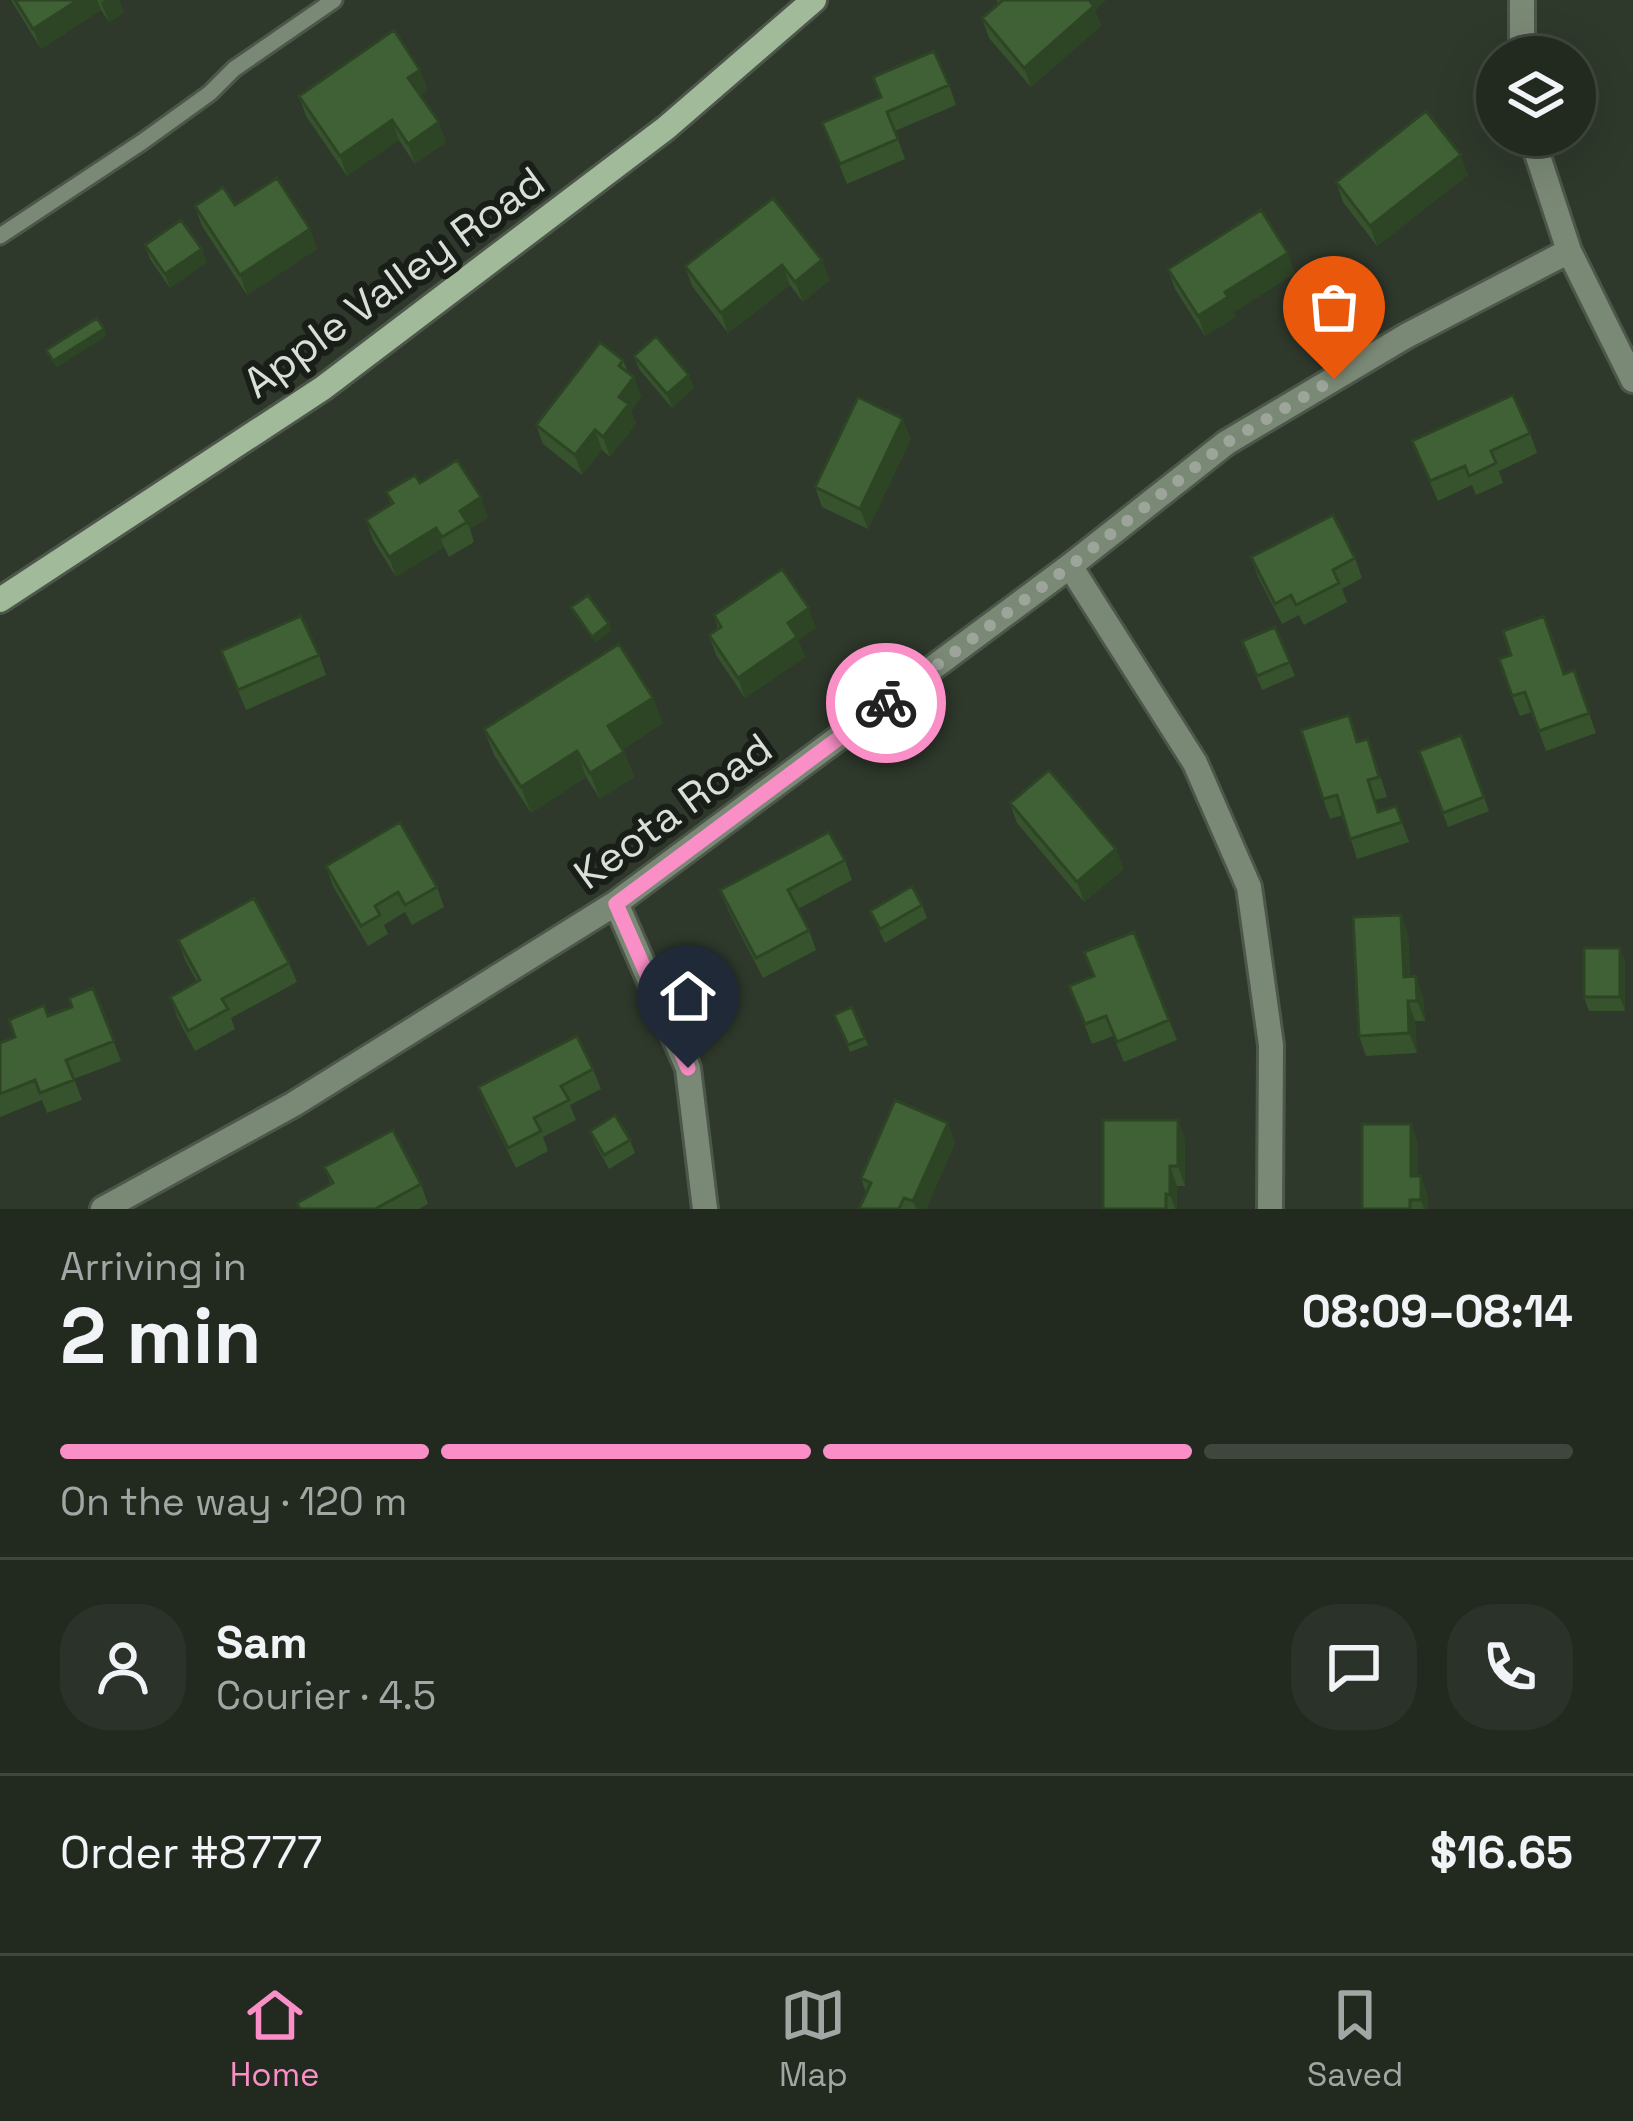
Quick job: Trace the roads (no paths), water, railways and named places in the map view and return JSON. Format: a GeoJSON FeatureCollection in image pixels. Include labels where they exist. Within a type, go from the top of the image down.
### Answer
{"type":"FeatureCollection","features":[{"type":"Feature","properties":{"kind":"main road","name":"Apple Valley Road"},"geometry":{"type":"LineString","coordinates":[[0,600],[323,388],[666,128],[814,0]]}},
{"type":"Feature","properties":{"kind":"street"},"geometry":{"type":"LineString","coordinates":[[1522,0],[1522,36]]}},
{"type":"Feature","properties":{"kind":"street"},"geometry":{"type":"LineString","coordinates":[[1538,156],[1570,251],[1633,380]]}},
{"type":"Feature","properties":{"kind":"street","name":"Keota Road"},"geometry":{"type":"LineString","coordinates":[[103,1209],[294,1104],[616,904],[1070,566],[1226,443],[1406,336],[1570,251]]}},
{"type":"Feature","properties":{"kind":"street"},"geometry":{"type":"LineString","coordinates":[[1070,566],[1195,763],[1249,887],[1271,1045],[1270,1209]]}},
{"type":"Feature","properties":{"kind":"street"},"geometry":{"type":"LineString","coordinates":[[616,904],[688,1068],[705,1209]]}},
{"type":"Feature","properties":{"kind":"lane"},"geometry":{"type":"LineString","coordinates":[[0,236],[142,142],[210,93],[234,69],[334,0]]}}]}
